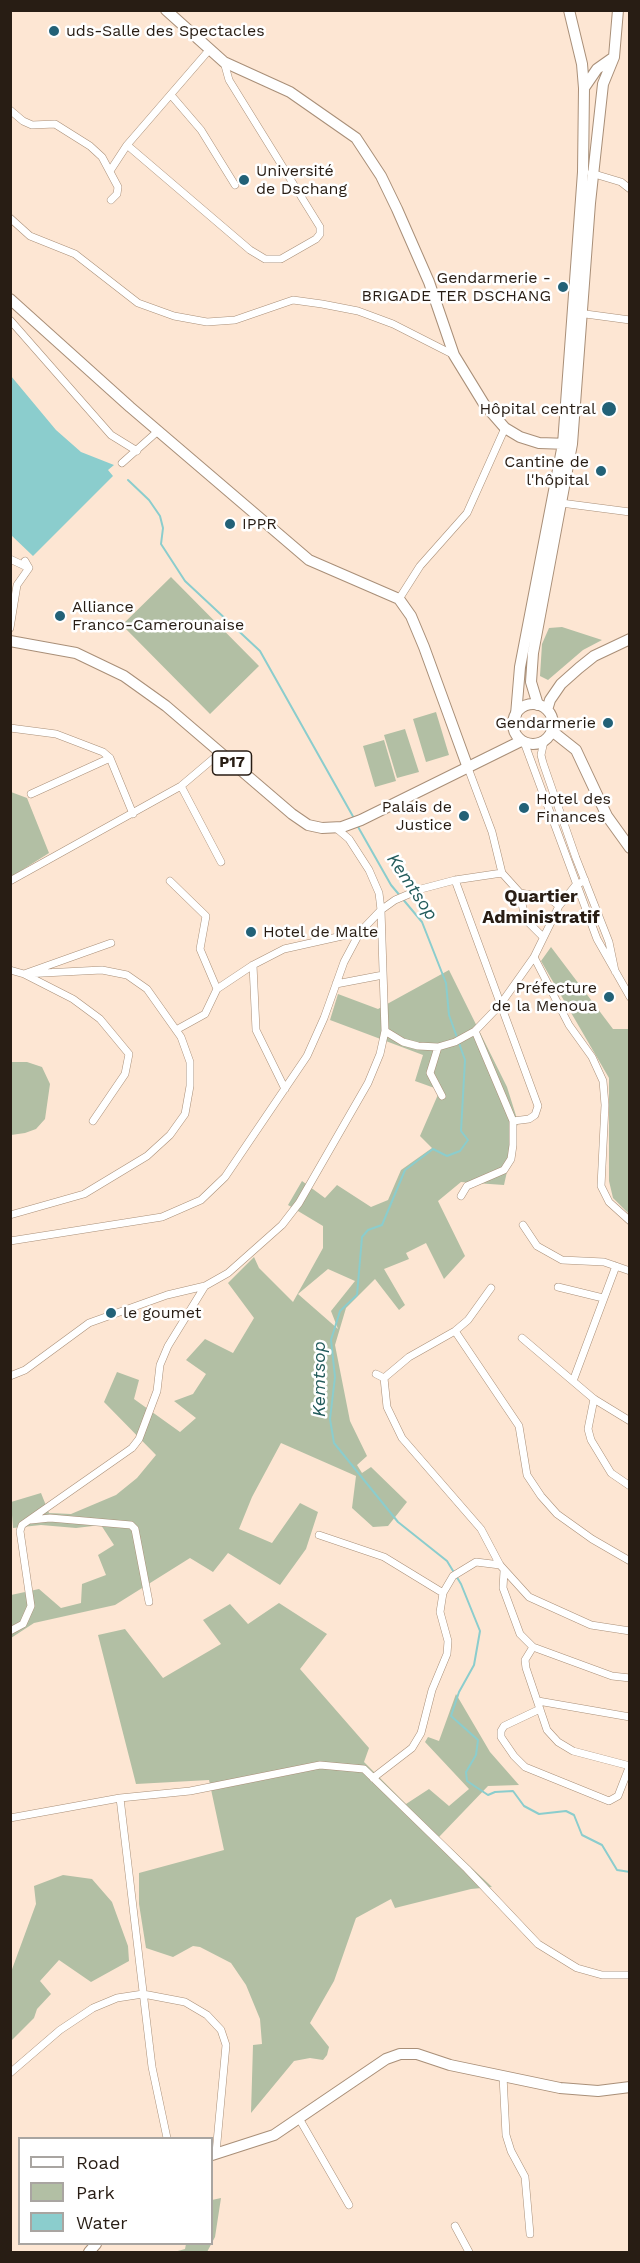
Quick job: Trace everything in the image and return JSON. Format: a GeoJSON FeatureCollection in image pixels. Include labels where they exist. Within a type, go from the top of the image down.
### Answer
{"type":"FeatureCollection","features":[{"type":"Feature","properties":{"kind":"street"},"geometry":{"type":"LineString","coordinates":[[166,10],[224,62],[290,92],[356,138],[381,176],[397,209],[429,282],[454,355],[484,404],[505,428],[520,437],[538,442],[567,444]]}},
{"type":"Feature","properties":{"kind":"street"},"geometry":{"type":"LineString","coordinates":[[569,10],[582,64],[588,173]]}},
{"type":"Feature","properties":{"kind":"street"},"geometry":{"type":"LineString","coordinates":[[618,10],[614,57],[603,84],[588,173],[561,503],[536,614],[520,667],[514,728],[523,742],[575,886],[604,956],[630,996]]}},
{"type":"Feature","properties":{"kind":"street"},"geometry":{"type":"LineString","coordinates":[[111,171],[127,145],[210,49]]}},
{"type":"Feature","properties":{"kind":"street"},"geometry":{"type":"LineString","coordinates":[[584,88],[593,74],[614,57]]}},
{"type":"Feature","properties":{"kind":"street"},"geometry":{"type":"LineString","coordinates":[[127,145],[249,250],[265,259],[281,259],[316,239],[320,234],[320,227],[229,80],[224,62]]}},
{"type":"Feature","properties":{"kind":"street"},"geometry":{"type":"LineString","coordinates":[[582,64],[603,84]]}},
{"type":"Feature","properties":{"kind":"street"},"geometry":{"type":"LineString","coordinates":[[171,95],[201,130],[235,185]]}},
{"type":"Feature","properties":{"kind":"street"},"geometry":{"type":"LineString","coordinates":[[10,110],[32,125],[55,124],[90,146],[111,171],[118,187],[117,194],[111,200]]}},
{"type":"Feature","properties":{"kind":"street"},"geometry":{"type":"LineString","coordinates":[[588,173],[621,182],[630,189]]}},
{"type":"Feature","properties":{"kind":"street"},"geometry":{"type":"LineString","coordinates":[[10,218],[30,236],[75,254],[138,303],[174,316],[216,322],[235,320],[293,300],[322,304],[358,311],[393,324],[454,355]]}},
{"type":"Feature","properties":{"kind":"street"},"geometry":{"type":"LineString","coordinates":[[10,299],[158,431],[309,560],[399,598],[411,616],[424,647],[492,832],[502,873],[520,893],[525,919],[543,936]]}},
{"type":"Feature","properties":{"kind":"street"},"geometry":{"type":"LineString","coordinates":[[577,313],[630,320]]}},
{"type":"Feature","properties":{"kind":"street"},"geometry":{"type":"LineString","coordinates":[[10,320],[111,435],[137,451]]}},
{"type":"Feature","properties":{"kind":"street"},"geometry":{"type":"LineString","coordinates":[[399,598],[420,566],[467,513],[505,428]]}},
{"type":"Feature","properties":{"kind":"street"},"geometry":{"type":"LineString","coordinates":[[122,463],[158,431]]}},
{"type":"Feature","properties":{"kind":"street"},"geometry":{"type":"LineString","coordinates":[[567,444],[536,614],[531,672],[543,708],[553,720],[552,731],[544,741],[543,763],[609,942],[616,974]]}},
{"type":"Feature","properties":{"kind":"street"},"geometry":{"type":"LineString","coordinates":[[561,503],[630,512]]}},
{"type":"Feature","properties":{"kind":"street"},"geometry":{"type":"LineString","coordinates":[[10,559],[27,565],[17,585],[10,627]]}},
{"type":"Feature","properties":{"kind":"street"},"geometry":{"type":"LineString","coordinates":[[543,708],[561,684],[594,656],[630,639]]}},
{"type":"Feature","properties":{"kind":"street","name":"P17"},"geometry":{"type":"LineString","coordinates":[[10,641],[76,653],[106,666],[166,706],[308,825],[336,828],[361,820],[523,742]]}},
{"type":"Feature","properties":{"kind":"street"},"geometry":{"type":"LineString","coordinates":[[516,715],[525,706],[543,708]]}},
{"type":"Feature","properties":{"kind":"street"},"geometry":{"type":"LineString","coordinates":[[10,728],[56,734],[103,752],[110,758],[133,814]]}},
{"type":"Feature","properties":{"kind":"street"},"geometry":{"type":"LineString","coordinates":[[552,731],[576,750],[607,816],[628,848]]}},
{"type":"Feature","properties":{"kind":"street"},"geometry":{"type":"LineString","coordinates":[[523,742],[535,744],[544,741]]}},
{"type":"Feature","properties":{"kind":"street"},"geometry":{"type":"LineString","coordinates":[[10,880],[181,786],[220,753]]}},
{"type":"Feature","properties":{"kind":"street"},"geometry":{"type":"LineString","coordinates":[[31,794],[110,758]]}},
{"type":"Feature","properties":{"kind":"street"},"geometry":{"type":"LineString","coordinates":[[181,786],[221,862]]}},
{"type":"Feature","properties":{"kind":"street"},"geometry":{"type":"LineString","coordinates":[[10,1376],[25,1370],[89,1323],[167,1295],[206,1286],[228,1273],[282,1225],[299,1203],[368,1083],[381,1054],[385,1031],[379,893],[369,870],[349,839],[336,828]]}},
{"type":"Feature","properties":{"kind":"street"},"geometry":{"type":"LineString","coordinates":[[10,1241],[162,1217],[201,1200],[225,1177],[307,1056],[344,962],[360,932],[381,910],[404,896],[455,880],[502,873]]}},
{"type":"Feature","properties":{"kind":"street"},"geometry":{"type":"LineString","coordinates":[[455,880],[538,1106],[535,1115],[529,1119],[513,1121]]}},
{"type":"Feature","properties":{"kind":"street"},"geometry":{"type":"LineString","coordinates":[[385,1031],[403,1042],[418,1046],[438,1047],[455,1042],[475,1031],[500,1005],[534,957],[560,906],[575,886],[585,880]]}},
{"type":"Feature","properties":{"kind":"street"},"geometry":{"type":"LineString","coordinates":[[170,881],[206,916],[200,949],[217,989]]}},
{"type":"Feature","properties":{"kind":"street"},"geometry":{"type":"LineString","coordinates":[[520,893],[549,898],[560,906]]}},
{"type":"Feature","properties":{"kind":"street"},"geometry":{"type":"LineString","coordinates":[[176,1030],[205,1014],[217,989],[253,965],[284,950],[360,932]]}},
{"type":"Feature","properties":{"kind":"street"},"geometry":{"type":"LineString","coordinates":[[24,974],[111,943]]}},
{"type":"Feature","properties":{"kind":"street"},"geometry":{"type":"LineString","coordinates":[[534,957],[569,1025],[592,1057],[603,1081],[605,1106],[601,1186],[609,1202],[628,1217]]}},
{"type":"Feature","properties":{"kind":"street"},"geometry":{"type":"LineString","coordinates":[[253,965],[256,1030],[285,1089]]}},
{"type":"Feature","properties":{"kind":"street"},"geometry":{"type":"LineString","coordinates":[[10,970],[24,974],[73,999],[91,1012],[129,1054],[125,1074],[93,1121]]}},
{"type":"Feature","properties":{"kind":"street"},"geometry":{"type":"LineString","coordinates":[[10,1215],[84,1194],[140,1161],[170,1135],[185,1114],[190,1086],[190,1062],[176,1030],[147,989],[127,975],[102,970],[24,974]]}},
{"type":"Feature","properties":{"kind":"street"},"geometry":{"type":"LineString","coordinates":[[336,984],[383,975]]}},
{"type":"Feature","properties":{"kind":"street"},"geometry":{"type":"LineString","coordinates":[[461,1196],[467,1186],[504,1170],[511,1159],[513,1121],[475,1031]]}},
{"type":"Feature","properties":{"kind":"street"},"geometry":{"type":"LineString","coordinates":[[438,1047],[430,1072],[442,1096]]}},
{"type":"Feature","properties":{"kind":"street"},"geometry":{"type":"LineString","coordinates":[[523,1225],[537,1246],[562,1260],[594,1260],[630,1271]]}},
{"type":"Feature","properties":{"kind":"street"},"geometry":{"type":"LineString","coordinates":[[573,1381],[616,1266]]}},
{"type":"Feature","properties":{"kind":"street"},"geometry":{"type":"LineString","coordinates":[[10,1631],[23,1624],[31,1606],[20,1531],[29,1520],[132,1448],[139,1439],[157,1391],[160,1365],[168,1346],[206,1286]]}},
{"type":"Feature","properties":{"kind":"street"},"geometry":{"type":"LineString","coordinates":[[558,1287],[603,1298]]}},
{"type":"Feature","properties":{"kind":"street"},"geometry":{"type":"LineString","coordinates":[[384,1377],[409,1357],[455,1331],[468,1320],[491,1288]]}},
{"type":"Feature","properties":{"kind":"street"},"geometry":{"type":"LineString","coordinates":[[455,1331],[519,1426],[527,1475],[541,1496],[557,1514],[592,1539],[630,1561]]}},
{"type":"Feature","properties":{"kind":"street"},"geometry":{"type":"LineString","coordinates":[[522,1338],[594,1399],[630,1421]]}},
{"type":"Feature","properties":{"kind":"street"},"geometry":{"type":"LineString","coordinates":[[376,1374],[384,1377]]}},
{"type":"Feature","properties":{"kind":"street"},"geometry":{"type":"LineString","coordinates":[[384,1377],[387,1407],[402,1438],[481,1529],[502,1568],[529,1597],[568,1617],[604,1629],[630,1631]]}},
{"type":"Feature","properties":{"kind":"street"},"geometry":{"type":"LineString","coordinates":[[594,1399],[588,1429],[591,1440],[611,1473],[630,1486]]}},
{"type":"Feature","properties":{"kind":"street"},"geometry":{"type":"LineString","coordinates":[[29,1520],[50,1518],[131,1526],[135,1529],[148,1602]]}},
{"type":"Feature","properties":{"kind":"street"},"geometry":{"type":"LineString","coordinates":[[319,1534],[384,1557],[442,1593]]}},
{"type":"Feature","properties":{"kind":"street"},"geometry":{"type":"LineString","coordinates":[[373,1778],[412,1748],[421,1733],[432,1690],[447,1654],[448,1641],[440,1612],[442,1593],[453,1576],[476,1562],[502,1568]]}},
{"type":"Feature","properties":{"kind":"street"},"geometry":{"type":"LineString","coordinates":[[502,1568],[503,1588],[520,1634],[533,1647],[612,1676],[630,1678]]}},
{"type":"Feature","properties":{"kind":"street"},"geometry":{"type":"LineString","coordinates":[[533,1647],[525,1660],[547,1730],[558,1743],[573,1751],[629,1766],[618,1796],[609,1801],[525,1767],[513,1756],[501,1737],[501,1731],[504,1726],[540,1709]]}},
{"type":"Feature","properties":{"kind":"street"},"geometry":{"type":"LineString","coordinates":[[538,1701],[630,1717]]}},
{"type":"Feature","properties":{"kind":"street"},"geometry":{"type":"LineString","coordinates":[[10,1818],[120,1798],[190,1791],[320,1765],[364,1769],[467,1869],[538,1944],[577,1968],[602,1975],[630,1975]]}},
{"type":"Feature","properties":{"kind":"street"},"geometry":{"type":"LineString","coordinates":[[120,1798],[152,2067],[167,2137]]}},
{"type":"Feature","properties":{"kind":"street"},"geometry":{"type":"LineString","coordinates":[[10,2073],[60,2030],[93,2008],[117,1998],[144,1994],[185,2002],[207,2014],[221,2030],[226,2045],[214,2154],[274,2135],[300,2120],[386,2060],[400,2054],[417,2054],[450,2065],[560,2088],[598,2091],[630,2087]]}},
{"type":"Feature","properties":{"kind":"street"},"geometry":{"type":"LineString","coordinates":[[503,2076],[506,2135],[511,2151],[525,2177],[530,2234]]}},
{"type":"Feature","properties":{"kind":"street"},"geometry":{"type":"LineString","coordinates":[[300,2120],[349,2205]]}},
{"type":"Feature","properties":{"kind":"street"},"geometry":{"type":"LineString","coordinates":[[455,2226],[469,2253]]}},
{"type":"Feature","properties":{"kind":"green space"},"geometry":{"type":"Polygon","coordinates":[[[171,577],[259,666],[210,714],[122,625],[171,577]]]}},
{"type":"Feature","properties":{"kind":"green space"},"geometry":{"type":"Polygon","coordinates":[[[562,627],[602,640],[583,650],[548,680],[540,676],[542,644],[549,628],[562,627]]]}},
{"type":"Feature","properties":{"kind":"green space"},"geometry":{"type":"Polygon","coordinates":[[[436,712],[449,755],[426,762],[413,719],[436,712]]]}},
{"type":"Feature","properties":{"kind":"green space"},"geometry":{"type":"Polygon","coordinates":[[[405,729],[419,772],[397,778],[384,735],[405,729]]]}},
{"type":"Feature","properties":{"kind":"green space"},"geometry":{"type":"Polygon","coordinates":[[[384,740],[396,781],[375,787],[363,746],[384,740]]]}},
{"type":"Feature","properties":{"kind":"green space"},"geometry":{"type":"Polygon","coordinates":[[[11,792],[27,798],[49,853],[11,877],[11,792]]]}},
{"type":"Feature","properties":{"kind":"green space"},"geometry":{"type":"Polygon","coordinates":[[[551,947],[613,1029],[629,1029],[629,1214],[613,1198],[609,1181],[609,1078],[541,961],[551,947]]]}},
{"type":"Feature","properties":{"kind":"green space"},"geometry":{"type":"Polygon","coordinates":[[[449,970],[507,1087],[518,1122],[504,1185],[461,1182],[438,1201],[465,1256],[444,1279],[426,1243],[406,1253],[409,1259],[384,1269],[405,1305],[399,1310],[375,1279],[346,1308],[335,1345],[350,1421],[367,1456],[357,1465],[362,1473],[371,1467],[407,1502],[388,1526],[373,1527],[352,1508],[356,1476],[281,1443],[252,1497],[239,1529],[272,1543],[300,1503],[318,1512],[306,1549],[280,1585],[228,1553],[213,1572],[190,1558],[115,1605],[34,1623],[11,1638],[11,1595],[39,1589],[61,1608],[81,1603],[82,1584],[106,1575],[98,1555],[114,1545],[101,1525],[76,1528],[41,1525],[13,1528],[11,1502],[41,1493],[49,1513],[71,1514],[116,1495],[137,1478],[156,1455],[104,1402],[117,1372],[139,1380],[134,1399],[180,1432],[196,1418],[174,1401],[193,1394],[206,1374],[186,1360],[205,1339],[233,1353],[254,1318],[228,1283],[254,1257],[259,1268],[293,1302],[323,1248],[323,1226],[288,1205],[302,1181],[325,1198],[337,1185],[371,1207],[388,1200],[401,1170],[432,1148],[420,1136],[440,1090],[415,1081],[423,1055],[330,1020],[338,994],[378,1009],[449,970]],[[328,1269],[298,1294],[338,1329],[331,1311],[355,1281],[328,1269]]]}},
{"type":"Feature","properties":{"kind":"green space"},"geometry":{"type":"Polygon","coordinates":[[[11,1062],[27,1062],[42,1067],[50,1084],[45,1119],[36,1129],[11,1135],[11,1062]]]}},
{"type":"Feature","properties":{"kind":"green space"},"geometry":{"type":"Polygon","coordinates":[[[279,1603],[327,1634],[300,1669],[369,1748],[364,1762],[406,1804],[429,1789],[449,1806],[469,1789],[425,1742],[428,1737],[439,1741],[456,1694],[490,1752],[519,1785],[488,1786],[439,1837],[492,1887],[471,1889],[395,1908],[391,1899],[356,1918],[334,1981],[310,2023],[329,2047],[327,2055],[323,2060],[310,2058],[294,2061],[251,2113],[253,2045],[262,2044],[260,2019],[246,1985],[231,1963],[200,1947],[193,1946],[173,1957],[146,1948],[139,1904],[139,1873],[224,1850],[209,1780],[136,1784],[98,1635],[125,1629],[163,1678],[221,1644],[203,1620],[230,1604],[248,1624],[279,1603]]]}},
{"type":"Feature","properties":{"kind":"green space"},"geometry":{"type":"Polygon","coordinates":[[[63,1875],[92,1879],[112,1902],[128,1946],[129,1961],[91,1982],[59,1960],[40,1981],[51,1994],[37,2009],[34,2018],[11,2041],[11,1972],[36,1904],[34,1886],[63,1875]]]}},
{"type":"Feature","properties":{"kind":"green space"},"geometry":{"type":"Polygon","coordinates":[[[221,2198],[213,2241],[213,2200],[221,2198]]]}},
{"type":"Feature","properties":{"kind":"green space"},"geometry":{"type":"Polygon","coordinates":[[[186,2245],[210,2245],[207,2252],[174,2252],[185,2249],[186,2245]]]}},
{"type":"Feature","properties":{"kind":"water"},"geometry":{"type":"Polygon","coordinates":[[[11,376],[56,430],[81,452],[114,465],[108,470],[113,476],[33,556],[11,535],[11,376]]]}},
{"type":"Feature","properties":{"kind":"waterway","name":"Kemtsop"},"geometry":{"type":"LineString","coordinates":[[128,480],[149,500],[160,516],[163,528],[161,544],[185,581],[260,651],[355,820]]}},
{"type":"Feature","properties":{"kind":"waterway","name":"Kemtsop"},"geometry":{"type":"LineString","coordinates":[[357,825],[391,885],[422,922],[446,983],[449,1015],[465,1060],[461,1131],[468,1140],[460,1151],[447,1156],[433,1149],[405,1170],[382,1225],[368,1230],[362,1237],[357,1295],[340,1311],[331,1340],[335,1377],[330,1419],[334,1443],[398,1522],[447,1561],[461,1584],[480,1631],[474,1665],[459,1692],[451,1716],[478,1740],[476,1755],[466,1772],[467,1781],[488,1795],[495,1792],[513,1791],[524,1806],[539,1814],[566,1811],[574,1815],[582,1835],[602,1845],[617,1870],[630,1872]]}},
{"type":"Feature","properties":{"kind":"place","name":"uds-Salle des Spectacles"},"geometry":{"type":"Point","coordinates":[54,31]}},
{"type":"Feature","properties":{"kind":"place","name":"Université de Dschang"},"geometry":{"type":"Point","coordinates":[244,180]}},
{"type":"Feature","properties":{"kind":"place","name":"Gendarmerie - BRIGADE TER DSCHANG"},"geometry":{"type":"Point","coordinates":[563,287]}},
{"type":"Feature","properties":{"kind":"place","name":"Hôpital central"},"geometry":{"type":"Point","coordinates":[609,409]}},
{"type":"Feature","properties":{"kind":"place","name":"Cantine de l'hôpital"},"geometry":{"type":"Point","coordinates":[601,471]}},
{"type":"Feature","properties":{"kind":"place","name":"IPPR"},"geometry":{"type":"Point","coordinates":[230,524]}},
{"type":"Feature","properties":{"kind":"place","name":"Alliance Franco-Camerounaise"},"geometry":{"type":"Point","coordinates":[60,616]}},
{"type":"Feature","properties":{"kind":"place","name":"Gendarmerie"},"geometry":{"type":"Point","coordinates":[608,723]}},
{"type":"Feature","properties":{"kind":"place","name":"Hotel des Finances"},"geometry":{"type":"Point","coordinates":[524,808]}},
{"type":"Feature","properties":{"kind":"place","name":"Palais de Justice"},"geometry":{"type":"Point","coordinates":[464,816]}},
{"type":"Feature","properties":{"kind":"place","name":"Hotel de Malte"},"geometry":{"type":"Point","coordinates":[251,932]}},
{"type":"Feature","properties":{"kind":"place","name":"Préfecture de la Menoua"},"geometry":{"type":"Point","coordinates":[609,997]}},
{"type":"Feature","properties":{"kind":"place","name":"le goumet"},"geometry":{"type":"Point","coordinates":[111,1313]}},
{"type":"Feature","properties":{"kind":"district","name":"Quartier Administratif"},"geometry":{"type":"Point","coordinates":[541,907]}}]}
